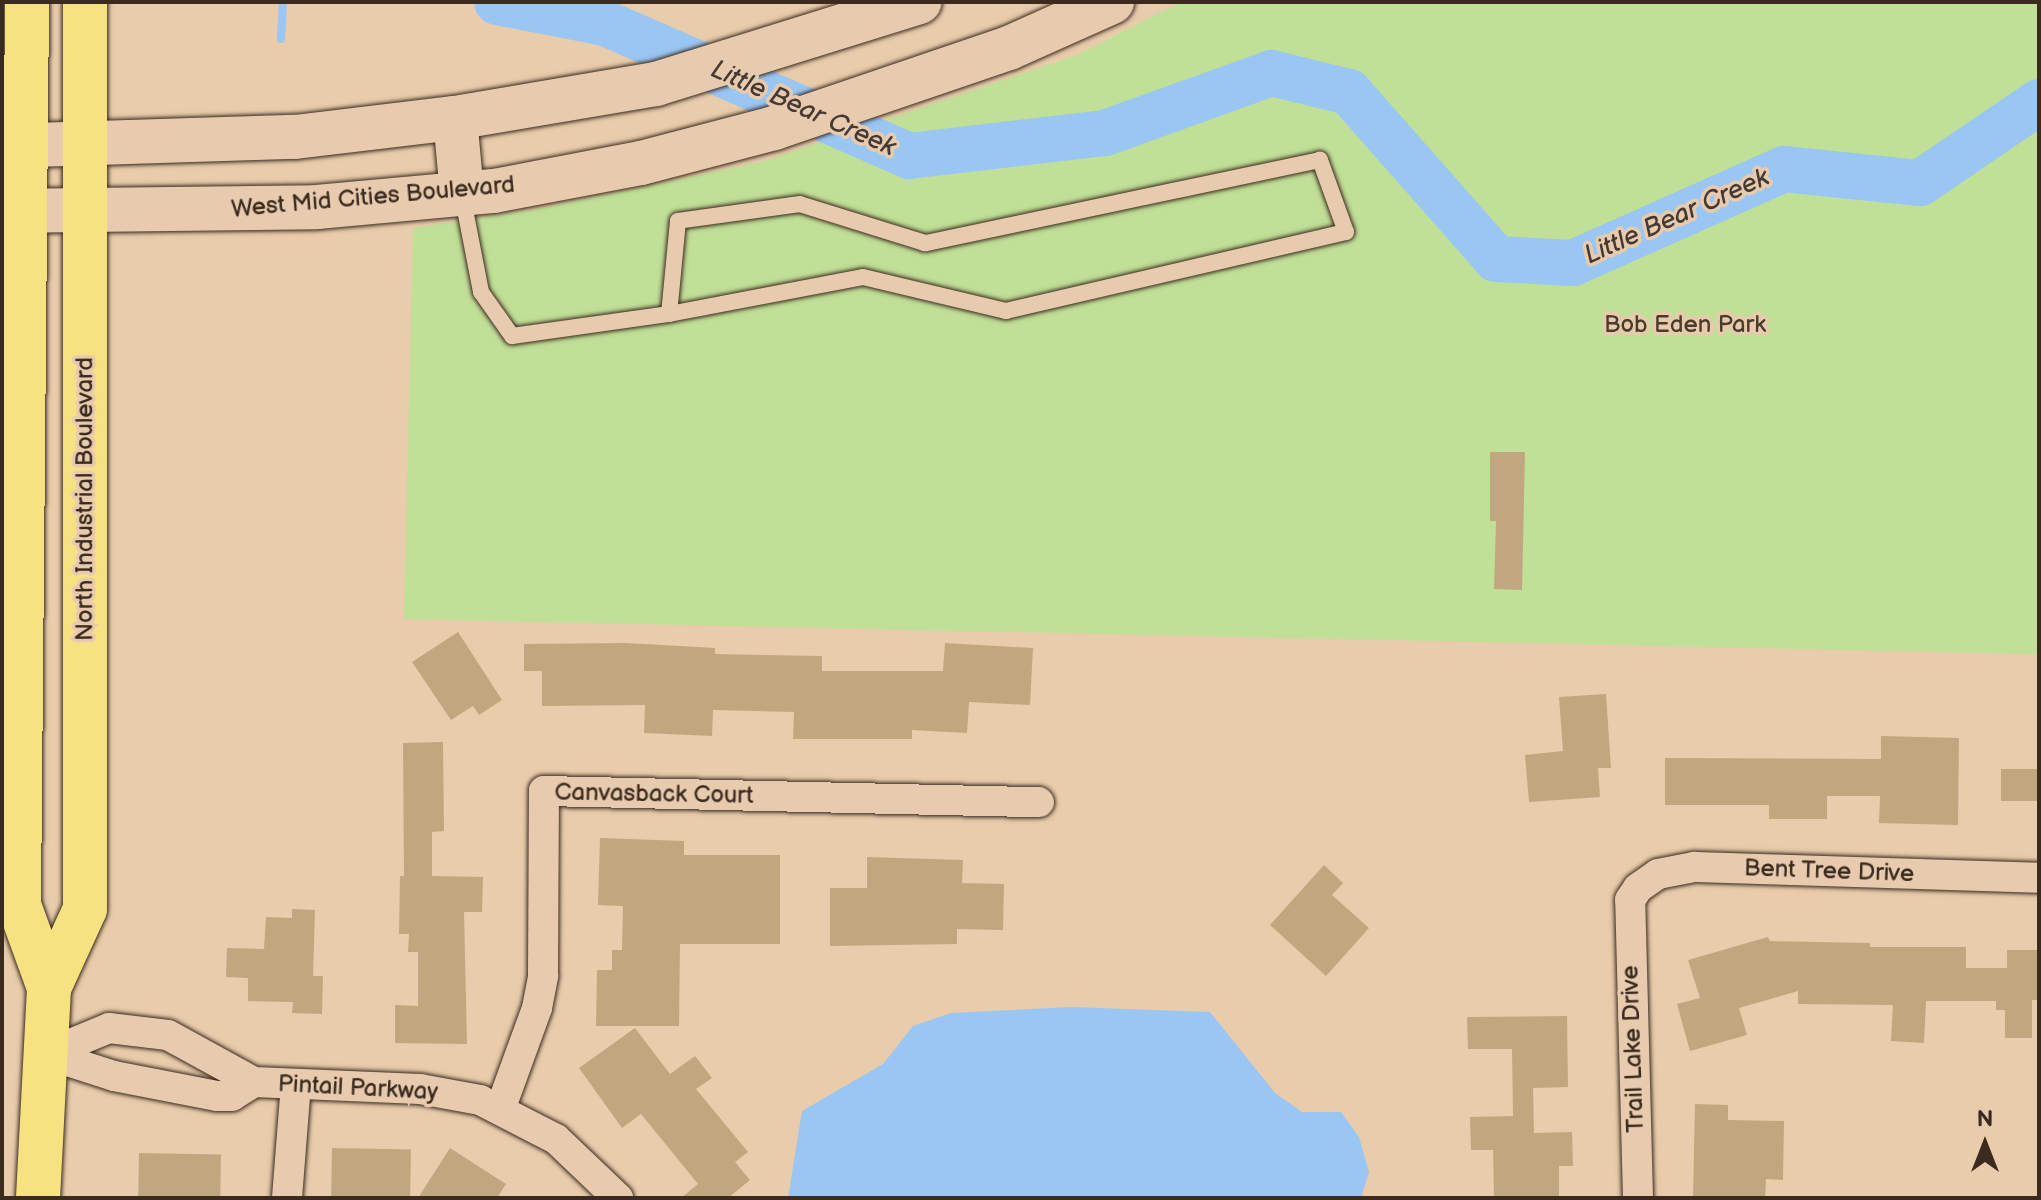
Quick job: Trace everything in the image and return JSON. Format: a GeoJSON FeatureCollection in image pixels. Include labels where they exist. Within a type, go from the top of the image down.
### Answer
{"type":"FeatureCollection","features":[{"type":"Feature","properties":{"kind":"main road","name":"North Industrial Boulevard"},"geometry":{"type":"LineString","coordinates":[[27,2],[26,70],[14,146],[11,775],[19,905],[49,988]]}},
{"type":"Feature","properties":{"kind":"main road","name":"North Industrial Boulevard"},"geometry":{"type":"LineString","coordinates":[[38,1198],[49,988],[85,909],[85,2]]}},
{"type":"Feature","properties":{"kind":"main road"},"geometry":{"type":"LineString","coordinates":[[14,146],[295,137],[455,118],[656,84],[920,2]]}},
{"type":"Feature","properties":{"kind":"main road","name":"West Mid Cities Boulevard"},"geometry":{"type":"LineString","coordinates":[[14,211],[317,207],[462,194],[641,163],[774,128],[1009,48],[1112,2]]}},
{"type":"Feature","properties":{"kind":"main road"},"geometry":{"type":"LineString","coordinates":[[455,118],[462,194]]}},
{"type":"Feature","properties":{"kind":"street","name":"Canvasback Court"},"geometry":{"type":"LineString","coordinates":[[501,1107],[537,1008],[543,976],[544,791],[1039,802]]}},
{"type":"Feature","properties":{"kind":"street","name":"Bent Tree Drive"},"geometry":{"type":"LineString","coordinates":[[1630,900],[1658,874],[1695,867],[2039,878]]}},
{"type":"Feature","properties":{"kind":"street","name":"Trail Lake Drive"},"geometry":{"type":"LineString","coordinates":[[1630,900],[1638,1198]]}},
{"type":"Feature","properties":{"kind":"street","name":"Pintail Parkway"},"geometry":{"type":"LineString","coordinates":[[46,1054],[109,1028],[153,1031],[254,1082],[431,1090],[501,1107],[556,1139],[618,1198]]}},
{"type":"Feature","properties":{"kind":"street"},"geometry":{"type":"LineString","coordinates":[[163,1087],[182,1043]]}},
{"type":"Feature","properties":{"kind":"street","name":"Pintail Parkway"},"geometry":{"type":"LineString","coordinates":[[46,1054],[163,1087],[232,1096],[254,1082]]}},
{"type":"Feature","properties":{"kind":"street"},"geometry":{"type":"LineString","coordinates":[[287,1198],[296,1084]]}},
{"type":"Feature","properties":{"kind":"lane"},"geometry":{"type":"LineString","coordinates":[[462,194],[481,292],[512,336],[669,314],[863,277],[1006,311],[1346,232],[1320,160],[925,243],[800,204],[678,221],[669,314]]}},
{"type":"Feature","properties":{"kind":"green space","name":"Bob Eden Park"},"geometry":{"type":"Polygon","coordinates":[[[1181,2],[2039,2],[2039,654],[404,619],[413,228],[536,209],[764,161],[1079,54],[1181,2]]]}},
{"type":"Feature","properties":{"kind":"water"},"geometry":{"type":"Polygon","coordinates":[[[1071,1007],[1210,1012],[1275,1093],[1302,1112],[1341,1112],[1359,1137],[1369,1172],[1361,1198],[788,1198],[802,1111],[883,1064],[913,1026],[951,1013],[1071,1007]]]}},
{"type":"Feature","properties":{"kind":"building"},"geometry":{"type":"Polygon","coordinates":[[[1490,452],[1525,452],[1522,590],[1494,589],[1496,521],[1490,521],[1490,452]]]}},
{"type":"Feature","properties":{"kind":"building"},"geometry":{"type":"Polygon","coordinates":[[[458,632],[502,700],[479,715],[473,706],[451,720],[412,662],[458,632]]]}},
{"type":"Feature","properties":{"kind":"building"},"geometry":{"type":"Polygon","coordinates":[[[626,643],[715,648],[715,654],[822,656],[822,671],[943,671],[945,643],[1033,648],[1030,705],[969,702],[967,733],[912,730],[912,739],[793,739],[794,712],[713,710],[712,736],[644,733],[645,705],[542,706],[542,671],[524,671],[524,644],[626,643]]]}},
{"type":"Feature","properties":{"kind":"building"},"geometry":{"type":"Polygon","coordinates":[[[1606,694],[1611,768],[1598,768],[1600,797],[1529,802],[1525,755],[1563,751],[1559,697],[1606,694]]]}},
{"type":"Feature","properties":{"kind":"building"},"geometry":{"type":"Polygon","coordinates":[[[1881,736],[1959,738],[1958,825],[1879,823],[1880,796],[1827,796],[1827,819],[1769,819],[1769,805],[1665,805],[1665,758],[1881,759],[1881,736]]]}},
{"type":"Feature","properties":{"kind":"building"},"geometry":{"type":"Polygon","coordinates":[[[443,742],[444,831],[432,832],[432,876],[483,877],[482,912],[464,912],[467,1044],[395,1043],[395,1005],[418,1006],[418,952],[408,952],[409,934],[399,934],[400,876],[404,876],[403,743],[443,742]]]}},
{"type":"Feature","properties":{"kind":"building"},"geometry":{"type":"Polygon","coordinates":[[[2001,769],[2039,769],[2039,801],[2001,801],[2001,769]]]}},
{"type":"Feature","properties":{"kind":"building"},"geometry":{"type":"Polygon","coordinates":[[[600,838],[684,841],[684,855],[780,855],[780,944],[680,944],[679,1026],[596,1026],[597,970],[612,970],[612,950],[622,950],[623,906],[598,905],[600,838]]]}},
{"type":"Feature","properties":{"kind":"building"},"geometry":{"type":"Polygon","coordinates":[[[867,857],[963,860],[962,883],[1004,884],[1003,930],[957,929],[957,944],[830,946],[830,888],[867,888],[867,857]]]}},
{"type":"Feature","properties":{"kind":"building"},"geometry":{"type":"Polygon","coordinates":[[[1324,865],[1343,883],[1332,895],[1369,928],[1326,976],[1270,925],[1324,865]]]}},
{"type":"Feature","properties":{"kind":"building"},"geometry":{"type":"Polygon","coordinates":[[[292,909],[315,910],[313,976],[323,976],[322,1014],[292,1013],[293,1002],[248,1001],[248,978],[226,977],[227,948],[264,949],[266,917],[292,918],[292,909]]]}},
{"type":"Feature","properties":{"kind":"building"},"geometry":{"type":"Polygon","coordinates":[[[1768,937],[1770,941],[1870,943],[1870,947],[1966,947],[1966,968],[2007,968],[2007,950],[2039,950],[2039,1000],[2032,1000],[2032,1038],[2005,1038],[2005,1010],[1996,1010],[1996,1001],[1926,1001],[1924,1043],[1891,1041],[1893,1005],[1798,1004],[1798,991],[1739,1008],[1747,1035],[1690,1051],[1677,1004],[1700,998],[1688,960],[1768,937]]]}},
{"type":"Feature","properties":{"kind":"building"},"geometry":{"type":"Polygon","coordinates":[[[1567,1016],[1568,1087],[1533,1088],[1534,1133],[1572,1132],[1573,1166],[1559,1166],[1559,1198],[1494,1198],[1493,1150],[1471,1150],[1470,1117],[1513,1116],[1512,1049],[1468,1049],[1467,1017],[1567,1016]]]}},
{"type":"Feature","properties":{"kind":"building"},"geometry":{"type":"Polygon","coordinates":[[[635,1028],[670,1074],[695,1056],[712,1078],[696,1089],[748,1152],[735,1162],[750,1180],[728,1198],[681,1198],[698,1184],[641,1114],[622,1128],[579,1068],[635,1028]]]}},
{"type":"Feature","properties":{"kind":"building"},"geometry":{"type":"Polygon","coordinates":[[[1695,1104],[1728,1105],[1728,1120],[1784,1121],[1783,1180],[1766,1179],[1765,1198],[1693,1198],[1695,1104]]]}},
{"type":"Feature","properties":{"kind":"building"},"geometry":{"type":"Polygon","coordinates":[[[332,1148],[411,1149],[410,1198],[331,1198],[332,1148]]]}},
{"type":"Feature","properties":{"kind":"building"},"geometry":{"type":"Polygon","coordinates":[[[450,1148],[506,1184],[497,1198],[418,1198],[450,1148]]]}},
{"type":"Feature","properties":{"kind":"building"},"geometry":{"type":"Polygon","coordinates":[[[139,1153],[221,1154],[220,1198],[138,1198],[139,1153]]]}},
{"type":"Feature","properties":{"kind":"waterway"},"geometry":{"type":"LineString","coordinates":[[281,39],[283,2]]}},
{"type":"Feature","properties":{"kind":"waterway","name":"Little Bear Creek"},"geometry":{"type":"LineString","coordinates":[[497,2],[605,23],[909,156],[1105,133],[1272,73],[1349,92],[1496,259],[1573,263],[1784,169],[1920,183],[2039,102]]}}]}
